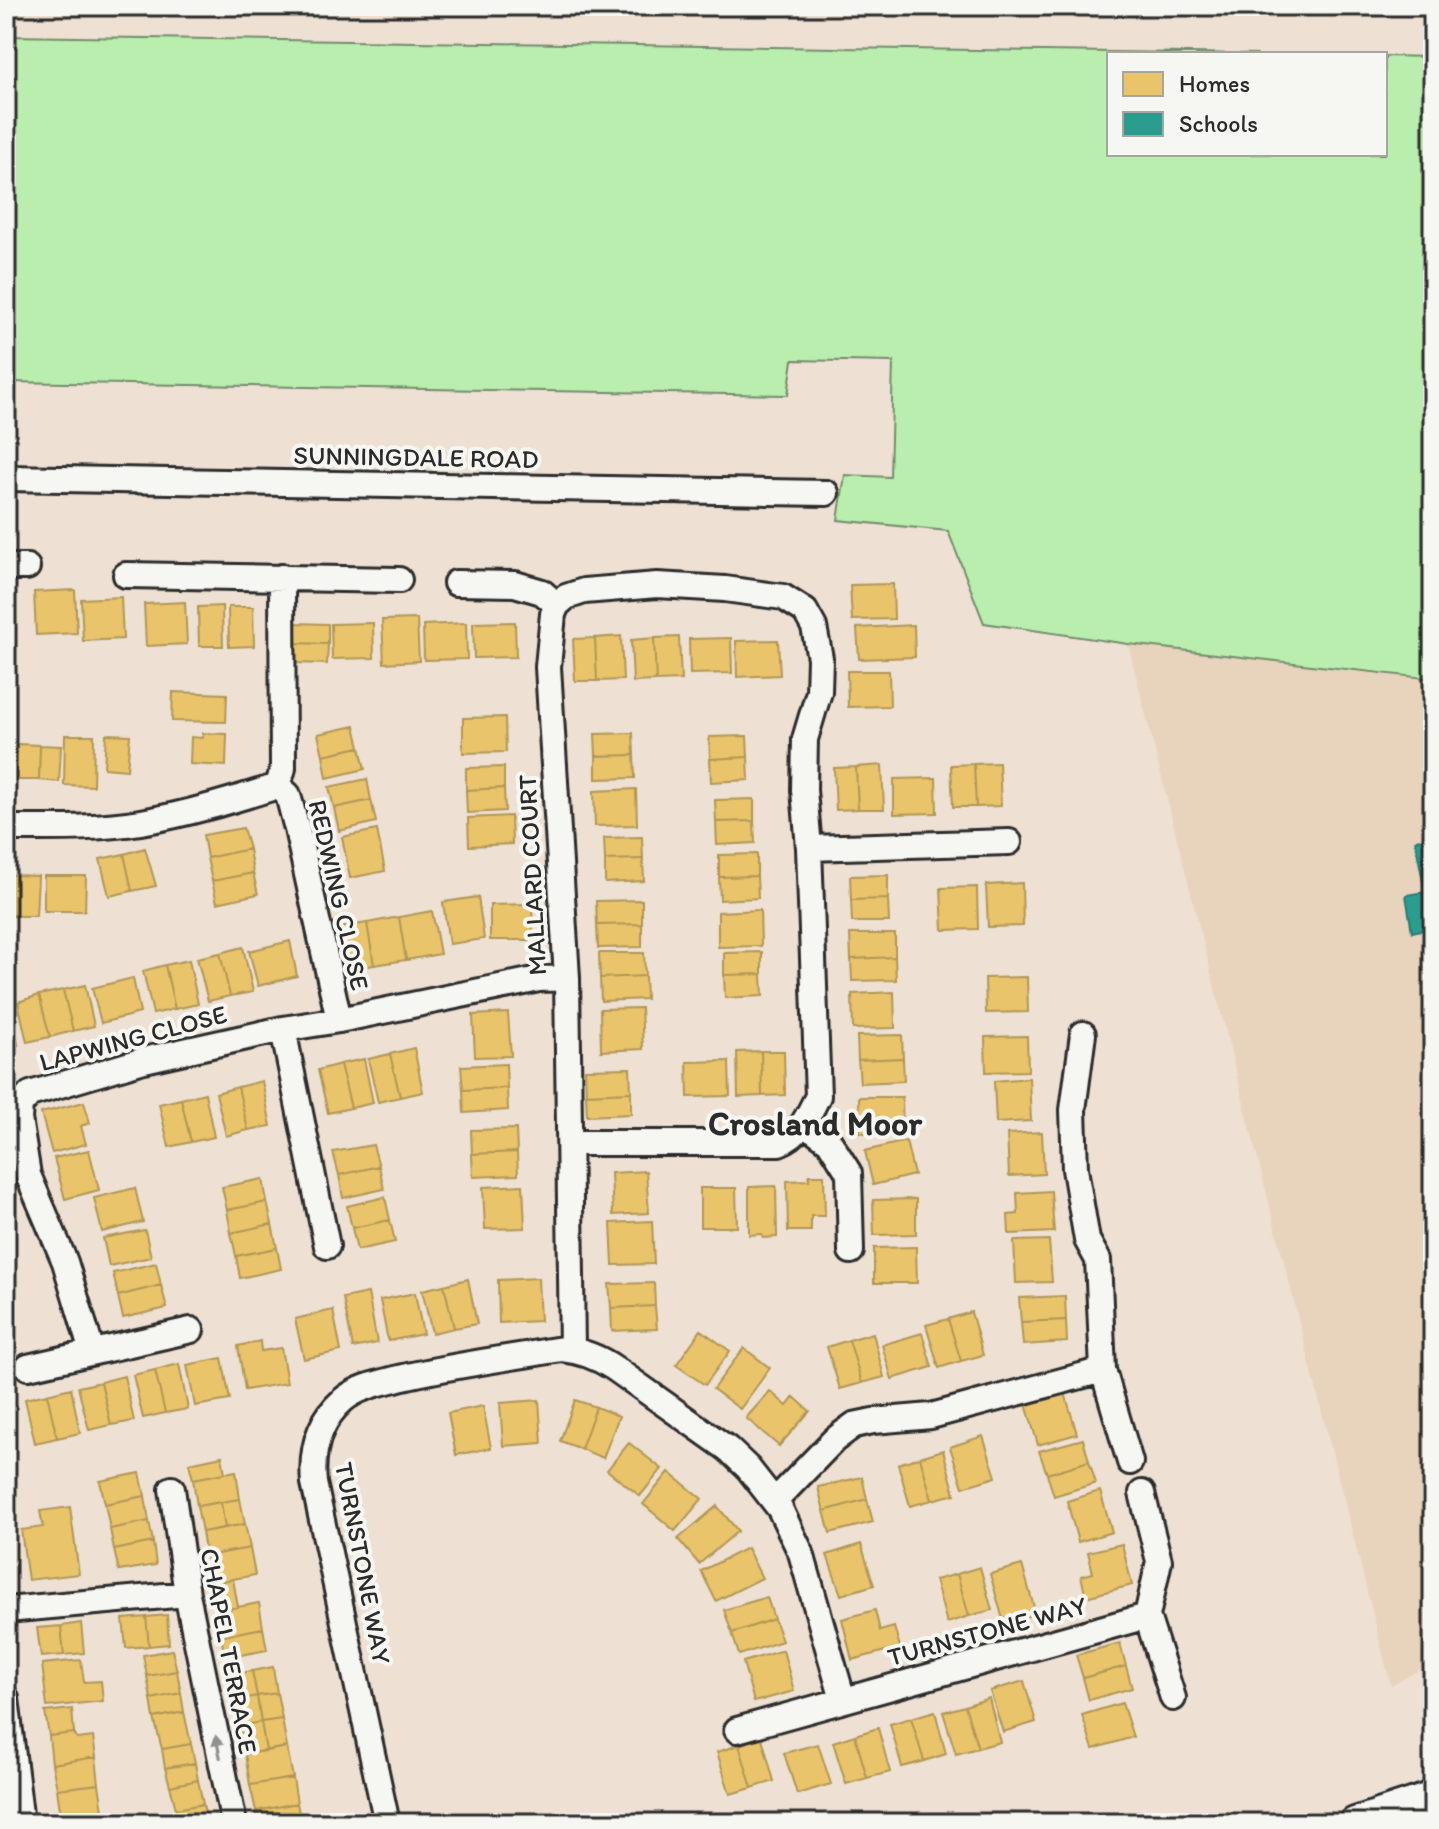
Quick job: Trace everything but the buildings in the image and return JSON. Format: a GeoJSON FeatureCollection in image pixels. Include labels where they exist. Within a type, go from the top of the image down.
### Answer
{"type":"FeatureCollection","features":[{"type":"Feature","properties":{"kind":"street","name":"SUNNINGDALE ROAD"},"geometry":{"type":"LineString","coordinates":[[6,478],[826,493]]}},
{"type":"Feature","properties":{"kind":"street"},"geometry":{"type":"LineString","coordinates":[[126,575],[399,580]]}},
{"type":"Feature","properties":{"kind":"street","name":"REDWING CLOSE"},"geometry":{"type":"LineString","coordinates":[[278,786],[283,768],[282,577]]}},
{"type":"Feature","properties":{"kind":"street"},"geometry":{"type":"LineString","coordinates":[[456,583],[515,584],[542,592],[557,605],[566,597],[584,591],[657,585],[725,589],[783,597],[805,611],[814,627],[820,658],[819,692],[805,739],[804,790],[818,1096],[804,1123],[791,1138],[779,1143],[571,1143]]}},
{"type":"Feature","properties":{"kind":"street","name":"MALLARD COURT"},"geometry":{"type":"LineString","coordinates":[[557,605],[553,614],[548,667],[567,978],[572,1350]]}},
{"type":"Feature","properties":{"kind":"street","name":"REDWING CLOSE"},"geometry":{"type":"LineString","coordinates":[[6,828],[66,829],[140,822],[206,808],[278,786]]}},
{"type":"Feature","properties":{"kind":"street","name":"REDWING CLOSE"},"geometry":{"type":"LineString","coordinates":[[278,786],[288,795],[294,818],[339,1020]]}},
{"type":"Feature","properties":{"kind":"street"},"geometry":{"type":"LineString","coordinates":[[809,848],[1009,842]]}},
{"type":"Feature","properties":{"kind":"street","name":"LAPWING CLOSE"},"geometry":{"type":"LineString","coordinates":[[92,1352],[65,1262],[28,1175],[19,1119],[20,1105],[30,1094],[144,1060],[283,1029],[539,979],[567,978]]}},
{"type":"Feature","properties":{"kind":"street"},"geometry":{"type":"LineString","coordinates":[[283,1029],[327,1246]]}},
{"type":"Feature","properties":{"kind":"street"},"geometry":{"type":"LineString","coordinates":[[1083,1034],[1073,1110],[1075,1169],[1087,1240],[1098,1260],[1103,1370],[1130,1462]]}},
{"type":"Feature","properties":{"kind":"street"},"geometry":{"type":"LineString","coordinates":[[804,1123],[829,1141],[849,1173],[851,1251]]}},
{"type":"Feature","properties":{"kind":"street"},"geometry":{"type":"LineString","coordinates":[[28,1367],[191,1330]]}},
{"type":"Feature","properties":{"kind":"street","name":"TURNSTONE WAY"},"geometry":{"type":"LineString","coordinates":[[387,1823],[312,1467],[318,1435],[325,1421],[345,1398],[367,1386],[434,1370],[562,1349],[599,1358],[728,1449],[775,1501],[801,1553],[843,1700]]}},
{"type":"Feature","properties":{"kind":"street"},"geometry":{"type":"LineString","coordinates":[[775,1501],[834,1440],[854,1425],[931,1416],[1103,1370]]}},
{"type":"Feature","properties":{"kind":"street","name":"CHAPEL TERRACE"},"geometry":{"type":"LineString","coordinates":[[172,1489],[187,1594],[234,1823]]}},
{"type":"Feature","properties":{"kind":"street"},"geometry":{"type":"LineString","coordinates":[[1142,1493],[1159,1561],[1147,1616],[1173,1698]]}},
{"type":"Feature","properties":{"kind":"street"},"geometry":{"type":"LineString","coordinates":[[6,1610],[187,1594]]}},
{"type":"Feature","properties":{"kind":"street","name":"TURNSTONE WAY"},"geometry":{"type":"LineString","coordinates":[[737,1730],[1147,1616]]}},
{"type":"Feature","properties":{"kind":"street"},"geometry":{"type":"LineString","coordinates":[[6,1698],[21,1823]]}},
{"type":"Feature","properties":{"kind":"street"},"geometry":{"type":"LineString","coordinates":[[1355,1823],[1433,1797]]}},
{"type":"Feature","properties":{"kind":"shaded area"},"geometry":{"type":"Polygon","coordinates":[[[1128,644],[1433,679],[1433,1662],[1391,1686],[1128,644]]]}},
{"type":"Feature","properties":{"kind":"green space"},"geometry":{"type":"Polygon","coordinates":[[[6,36],[1119,52],[1107,52],[1107,156],[1387,156],[1387,56],[1433,57],[1433,679],[1128,644],[984,623],[948,531],[838,520],[845,475],[890,477],[893,362],[793,360],[788,395],[6,382],[6,36]]]}},
{"type":"Feature","properties":{"kind":"district","name":"Crosland Moor"},"geometry":{"type":"Point","coordinates":[815,1123]}}]}
